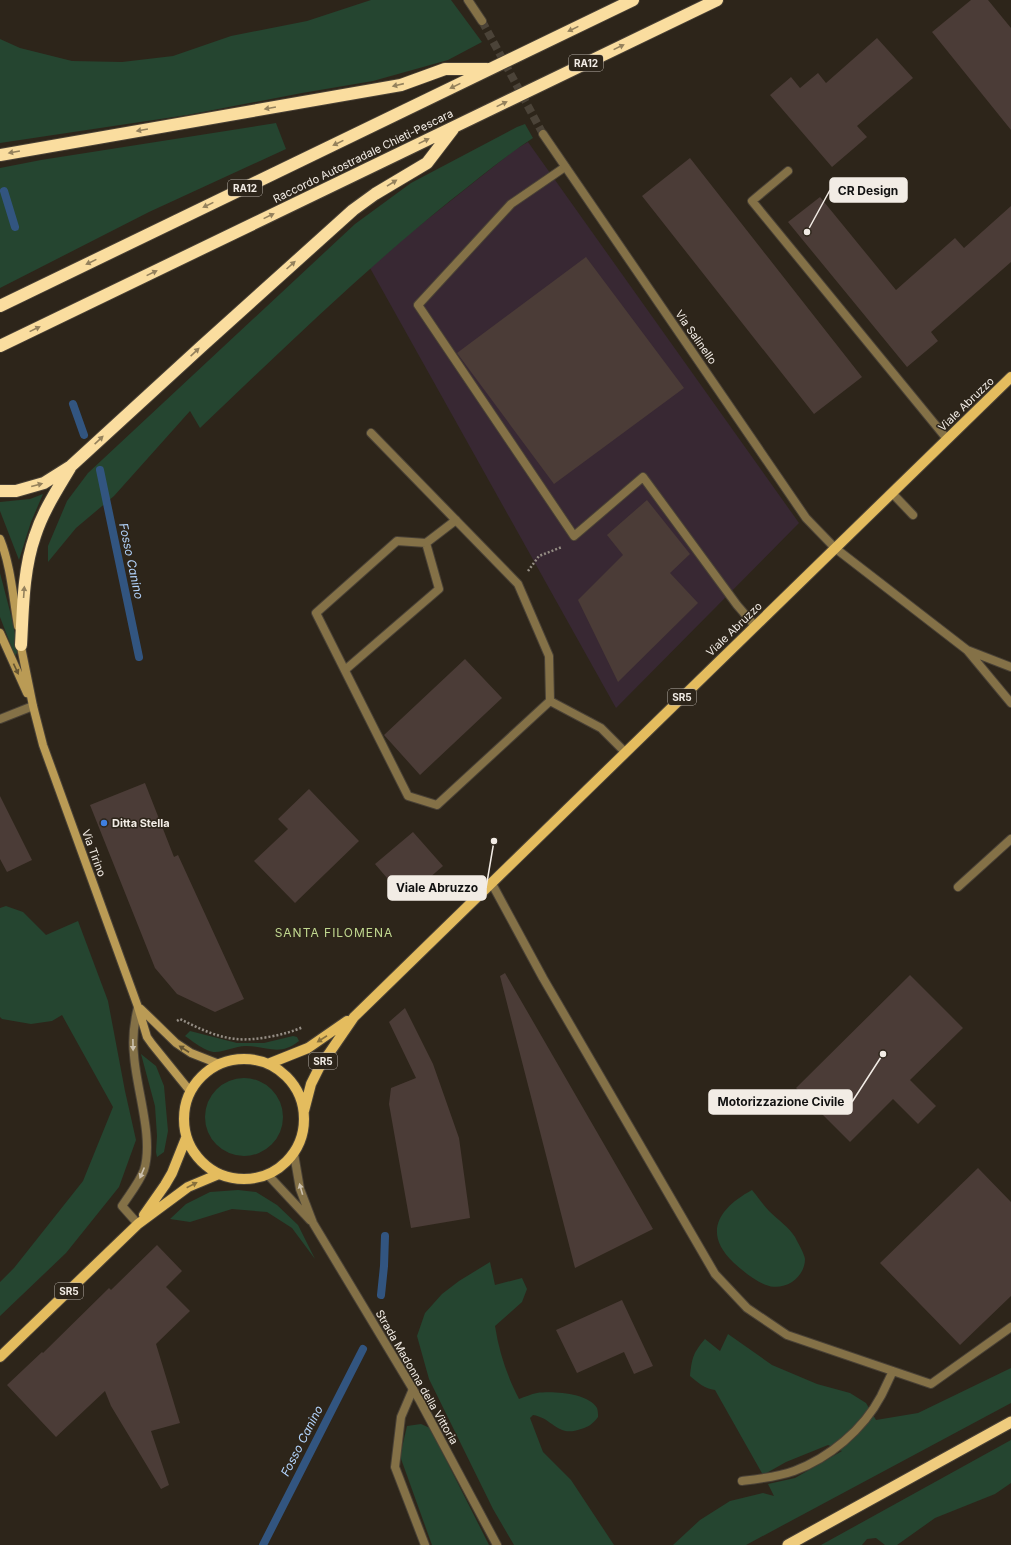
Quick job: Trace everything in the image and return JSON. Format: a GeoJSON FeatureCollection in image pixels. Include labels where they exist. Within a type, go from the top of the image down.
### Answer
{"type":"FeatureCollection","features":[{"type":"Feature","properties":{"kind":"highway","name":"Raccordo Autostradale Chieti-Pescara"},"geometry":{"type":"LineString","coordinates":[[0,306],[633,0]]}},
{"type":"Feature","properties":{"kind":"highway","name":"Raccordo Autostradale Chieti-Pescara"},"geometry":{"type":"LineString","coordinates":[[0,346],[717,0]]}},
{"type":"Feature","properties":{"kind":"highway"},"geometry":{"type":"LineString","coordinates":[[0,155],[401,85],[445,69],[490,69]]}},
{"type":"Feature","properties":{"kind":"highway"},"geometry":{"type":"LineString","coordinates":[[0,491],[16,491],[44,483],[71,466],[353,210],[375,194],[427,164],[455,127]]}},
{"type":"Feature","properties":{"kind":"highway"},"geometry":{"type":"LineString","coordinates":[[21,645],[25,581],[34,536],[45,511],[71,466]]}},
{"type":"Feature","properties":{"kind":"highway"},"geometry":{"type":"LineString","coordinates":[[788,1545],[1011,1422]]}},
{"type":"Feature","properties":{"kind":"main road","name":"Viale Abruzzo"},"geometry":{"type":"LineString","coordinates":[[268,1064],[308,1048],[354,1017],[1011,377]]}},
{"type":"Feature","properties":{"kind":"main road","name":"Via Tirino"},"geometry":{"type":"LineString","coordinates":[[0,539],[12,591],[33,706],[44,745],[148,1036],[152,1044],[190,1091]]}},
{"type":"Feature","properties":{"kind":"main road","name":"Via Tirino"},"geometry":{"type":"LineString","coordinates":[[0,633],[33,706]]}},
{"type":"Feature","properties":{"kind":"main road","name":"Via Tirino"},"geometry":{"type":"LineString","coordinates":[[138,1007],[176,1043],[191,1053],[219,1064]]}},
{"type":"Feature","properties":{"kind":"main road","name":"Viale Abruzzo"},"geometry":{"type":"LineString","coordinates":[[304,1111],[311,1084],[319,1068],[354,1017]]}},
{"type":"Feature","properties":{"kind":"main road","name":"SR5"},"geometry":{"type":"LineString","coordinates":[[236,1059],[252,1059],[268,1064],[285,1075],[298,1092],[304,1111],[304,1126],[301,1141],[294,1154],[286,1162],[268,1174],[244,1180],[219,1174],[205,1166],[194,1153],[186,1138],[183,1122],[185,1106],[190,1091],[208,1070],[219,1064],[236,1059]]}},
{"type":"Feature","properties":{"kind":"main road","name":"SR5"},"geometry":{"type":"LineString","coordinates":[[138,1224],[172,1173],[186,1138]]}},
{"type":"Feature","properties":{"kind":"main road","name":"SR5"},"geometry":{"type":"LineString","coordinates":[[0,1357],[138,1224],[188,1187],[219,1174]]}},
{"type":"Feature","properties":{"kind":"street"},"geometry":{"type":"LineString","coordinates":[[468,0],[482,21]]}},
{"type":"Feature","properties":{"kind":"street","name":"Via Salinello"},"geometry":{"type":"LineString","coordinates":[[543,134],[806,518],[835,548],[967,650]]}},
{"type":"Feature","properties":{"kind":"street"},"geometry":{"type":"LineString","coordinates":[[565,167],[511,204],[418,305],[574,536],[643,477],[737,605],[755,626]]}},
{"type":"Feature","properties":{"kind":"street"},"geometry":{"type":"LineString","coordinates":[[788,171],[752,201],[947,439]]}},
{"type":"Feature","properties":{"kind":"street"},"geometry":{"type":"LineString","coordinates":[[371,433],[456,520],[518,584],[549,656],[550,701],[437,805],[408,796],[316,613],[397,541],[426,543],[456,520]]}},
{"type":"Feature","properties":{"kind":"street"},"geometry":{"type":"LineString","coordinates":[[892,493],[913,515]]}},
{"type":"Feature","properties":{"kind":"street"},"geometry":{"type":"LineString","coordinates":[[345,670],[439,589],[426,543]]}},
{"type":"Feature","properties":{"kind":"street"},"geometry":{"type":"LineString","coordinates":[[967,650],[1011,667]]}},
{"type":"Feature","properties":{"kind":"street"},"geometry":{"type":"LineString","coordinates":[[967,650],[1011,703]]}},
{"type":"Feature","properties":{"kind":"street"},"geometry":{"type":"LineString","coordinates":[[550,701],[602,728],[625,752]]}},
{"type":"Feature","properties":{"kind":"street"},"geometry":{"type":"LineString","coordinates":[[0,720],[33,706]]}},
{"type":"Feature","properties":{"kind":"street"},"geometry":{"type":"LineString","coordinates":[[958,887],[1011,839]]}},
{"type":"Feature","properties":{"kind":"street"},"geometry":{"type":"LineString","coordinates":[[491,882],[544,978],[715,1274],[747,1308],[787,1335],[931,1384],[1011,1327]]}},
{"type":"Feature","properties":{"kind":"street"},"geometry":{"type":"LineString","coordinates":[[138,1007],[133,1029],[134,1055],[146,1124],[146,1157],[140,1178],[122,1206],[138,1224]]}},
{"type":"Feature","properties":{"kind":"street","name":"Strada Madonna della Vittoria"},"geometry":{"type":"LineString","coordinates":[[294,1154],[300,1189],[313,1223],[413,1389],[497,1545]]}},
{"type":"Feature","properties":{"kind":"street","name":"Strada Madonna della Vittoria"},"geometry":{"type":"LineString","coordinates":[[268,1174],[313,1223]]}},
{"type":"Feature","properties":{"kind":"street"},"geometry":{"type":"LineString","coordinates":[[742,1481],[765,1478],[794,1471],[820,1459],[844,1442],[864,1421],[881,1397],[893,1371]]}},
{"type":"Feature","properties":{"kind":"street"},"geometry":{"type":"LineString","coordinates":[[413,1389],[401,1417],[395,1467],[425,1545]]}},
{"type":"Feature","properties":{"kind":"path"},"geometry":{"type":"LineString","coordinates":[[518,584],[539,556],[560,548],[574,536]]}},
{"type":"Feature","properties":{"kind":"path"},"geometry":{"type":"LineString","coordinates":[[161,1030],[180,1019],[220,1036],[237,1039],[279,1035],[292,1032],[309,1024]]}},
{"type":"Feature","properties":{"kind":"shaded area"},"geometry":{"type":"Polygon","coordinates":[[[528,142],[799,523],[616,708],[370,268],[404,238],[513,151],[528,142]]]}},
{"type":"Feature","properties":{"kind":"green space"},"geometry":{"type":"Polygon","coordinates":[[[371,0],[451,0],[482,42],[448,60],[373,81],[187,115],[0,143],[0,39],[20,48],[72,61],[122,62],[173,56],[231,36],[307,21],[371,0]]]}},
{"type":"Feature","properties":{"kind":"green space"},"geometry":{"type":"Polygon","coordinates":[[[276,123],[286,149],[149,212],[0,288],[0,168],[41,160],[276,123]]]}},
{"type":"Feature","properties":{"kind":"green space"},"geometry":{"type":"Polygon","coordinates":[[[525,124],[533,138],[501,160],[418,227],[323,311],[200,428],[190,411],[114,496],[76,528],[48,562],[48,546],[67,501],[88,473],[355,224],[411,183],[525,124]]]}},
{"type":"Feature","properties":{"kind":"green space"},"geometry":{"type":"Polygon","coordinates":[[[43,494],[31,522],[19,560],[0,511],[0,502],[30,499],[43,494]]]}},
{"type":"Feature","properties":{"kind":"green space"},"geometry":{"type":"Polygon","coordinates":[[[0,573],[13,623],[18,651],[15,656],[0,617],[0,573]]]}},
{"type":"Feature","properties":{"kind":"green space"},"geometry":{"type":"Polygon","coordinates":[[[6,906],[23,912],[46,935],[78,921],[108,1001],[136,1140],[119,1187],[66,1253],[0,1316],[0,1282],[14,1268],[83,1181],[113,1107],[62,1015],[52,1021],[31,1024],[2,1019],[0,1017],[0,908],[6,906]]]}},
{"type":"Feature","properties":{"kind":"green space"},"geometry":{"type":"Polygon","coordinates":[[[190,1031],[237,1043],[264,1043],[293,1036],[297,1037],[299,1041],[292,1046],[279,1050],[246,1046],[211,1052],[185,1036],[190,1031]]]}},
{"type":"Feature","properties":{"kind":"green space"},"geometry":{"type":"Polygon","coordinates":[[[141,1054],[156,1066],[164,1086],[168,1131],[164,1152],[157,1157],[155,1106],[141,1054]]]}},
{"type":"Feature","properties":{"kind":"green space"},"geometry":{"type":"Polygon","coordinates":[[[244,1078],[259,1081],[266,1085],[276,1095],[280,1102],[283,1117],[280,1132],[276,1139],[266,1149],[259,1153],[244,1156],[229,1153],[222,1149],[212,1139],[208,1132],[205,1117],[208,1102],[212,1095],[222,1085],[229,1081],[244,1078]]]}},
{"type":"Feature","properties":{"kind":"green space"},"geometry":{"type":"Polygon","coordinates":[[[238,1190],[256,1192],[277,1205],[298,1225],[315,1259],[292,1228],[267,1212],[232,1209],[190,1222],[170,1219],[186,1204],[210,1192],[238,1190]]]}},
{"type":"Feature","properties":{"kind":"green space"},"geometry":{"type":"Polygon","coordinates":[[[752,1190],[767,1209],[793,1233],[805,1259],[804,1266],[797,1277],[792,1282],[780,1287],[766,1285],[745,1272],[724,1252],[719,1241],[717,1231],[723,1213],[740,1197],[752,1190]]]}},
{"type":"Feature","properties":{"kind":"green space"},"geometry":{"type":"Polygon","coordinates":[[[490,1262],[495,1285],[522,1278],[527,1289],[522,1302],[495,1326],[504,1364],[519,1399],[537,1393],[552,1392],[570,1394],[586,1399],[597,1408],[598,1417],[594,1422],[586,1427],[573,1431],[561,1429],[540,1417],[533,1415],[530,1418],[543,1452],[571,1480],[614,1545],[514,1545],[493,1509],[429,1379],[417,1336],[425,1313],[442,1294],[459,1281],[490,1262]]]}},
{"type":"Feature","properties":{"kind":"green space"},"geometry":{"type":"Polygon","coordinates":[[[728,1334],[772,1365],[817,1384],[850,1393],[866,1403],[876,1420],[918,1413],[1011,1368],[1011,1403],[746,1545],[673,1545],[700,1520],[730,1501],[763,1493],[774,1496],[768,1484],[795,1478],[842,1451],[828,1445],[786,1462],[763,1475],[715,1390],[705,1387],[690,1376],[694,1356],[705,1339],[720,1351],[728,1334]]]}},
{"type":"Feature","properties":{"kind":"green space"},"geometry":{"type":"Polygon","coordinates":[[[421,1424],[430,1428],[489,1545],[432,1545],[400,1456],[407,1426],[421,1424]]]}},
{"type":"Feature","properties":{"kind":"green space"},"geometry":{"type":"Polygon","coordinates":[[[1011,1440],[1011,1483],[995,1494],[935,1518],[897,1545],[885,1545],[876,1538],[867,1539],[862,1545],[821,1545],[1011,1440]]]}},
{"type":"Feature","properties":{"kind":"building"},"geometry":{"type":"Polygon","coordinates":[[[971,0],[988,0],[1011,28],[1011,130],[932,32],[971,0]]]}},
{"type":"Feature","properties":{"kind":"building"},"geometry":{"type":"Polygon","coordinates":[[[877,38],[913,78],[857,126],[867,137],[832,167],[770,95],[791,77],[800,88],[818,73],[826,83],[877,38]]]}},
{"type":"Feature","properties":{"kind":"building"},"geometry":{"type":"Polygon","coordinates":[[[690,158],[862,377],[814,414],[642,196],[690,158]]]}},
{"type":"Feature","properties":{"kind":"building"},"geometry":{"type":"Polygon","coordinates":[[[820,197],[896,290],[955,238],[964,248],[1011,206],[1011,262],[931,332],[938,341],[907,367],[788,222],[820,197]]]}},
{"type":"Feature","properties":{"kind":"building"},"geometry":{"type":"Polygon","coordinates":[[[586,257],[684,388],[554,484],[457,353],[586,257]]]}},
{"type":"Feature","properties":{"kind":"building"},"geometry":{"type":"Polygon","coordinates":[[[647,500],[690,554],[670,573],[698,603],[618,682],[578,600],[623,555],[607,535],[647,500]]]}},
{"type":"Feature","properties":{"kind":"building"},"geometry":{"type":"Polygon","coordinates":[[[465,659],[502,698],[420,775],[384,735],[465,659]]]}},
{"type":"Feature","properties":{"kind":"building"},"geometry":{"type":"Polygon","coordinates":[[[145,783],[174,857],[178,855],[244,999],[215,1012],[177,994],[155,968],[90,805],[145,783]]]}},
{"type":"Feature","properties":{"kind":"building"},"geometry":{"type":"Polygon","coordinates":[[[309,789],[359,841],[295,903],[254,861],[288,829],[278,819],[309,789]]]}},
{"type":"Feature","properties":{"kind":"building"},"geometry":{"type":"Polygon","coordinates":[[[0,796],[32,860],[7,872],[0,859],[0,796]]]}},
{"type":"Feature","properties":{"kind":"building"},"geometry":{"type":"Polygon","coordinates":[[[413,832],[443,866],[405,899],[375,864],[413,832]]]}},
{"type":"Feature","properties":{"kind":"building"},"geometry":{"type":"Polygon","coordinates":[[[505,973],[653,1229],[575,1268],[500,976],[505,973]]]}},
{"type":"Feature","properties":{"kind":"building"},"geometry":{"type":"Polygon","coordinates":[[[910,975],[963,1028],[910,1080],[936,1106],[918,1124],[893,1099],[850,1142],[796,1088],[910,975]]]}},
{"type":"Feature","properties":{"kind":"building"},"geometry":{"type":"Polygon","coordinates":[[[405,1008],[433,1064],[459,1138],[470,1218],[411,1228],[389,1104],[391,1088],[416,1078],[389,1022],[405,1008]]]}},
{"type":"Feature","properties":{"kind":"building"},"geometry":{"type":"Polygon","coordinates":[[[978,1168],[1011,1202],[1011,1296],[960,1345],[880,1263],[978,1168]]]}},
{"type":"Feature","properties":{"kind":"building"},"geometry":{"type":"Polygon","coordinates":[[[157,1245],[182,1271],[166,1287],[190,1311],[156,1344],[180,1423],[151,1431],[169,1485],[161,1489],[111,1406],[105,1391],[56,1437],[7,1385],[42,1352],[43,1353],[109,1288],[111,1290],[157,1245]]]}},
{"type":"Feature","properties":{"kind":"building"},"geometry":{"type":"Polygon","coordinates":[[[622,1300],[653,1366],[634,1374],[624,1352],[577,1373],[556,1330],[622,1300]]]}},
{"type":"Feature","properties":{"kind":"waterway","name":"Fosso Canino"},"geometry":{"type":"LineString","coordinates":[[4,191],[15,227]]}},
{"type":"Feature","properties":{"kind":"waterway","name":"Fosso Canino"},"geometry":{"type":"LineString","coordinates":[[73,404],[84,435]]}},
{"type":"Feature","properties":{"kind":"waterway","name":"Fosso Canino"},"geometry":{"type":"LineString","coordinates":[[100,470],[139,657]]}},
{"type":"Feature","properties":{"kind":"waterway","name":"Fosso Canino"},"geometry":{"type":"LineString","coordinates":[[381,1295],[385,1236]]}},
{"type":"Feature","properties":{"kind":"waterway","name":"Fosso Canino"},"geometry":{"type":"LineString","coordinates":[[263,1545],[363,1349]]}},
{"type":"Feature","properties":{"kind":"tunnel"},"geometry":{"type":"LineString","coordinates":[[482,21],[543,134]]}},
{"type":"Feature","properties":{"kind":"place","name":"CR Design"},"geometry":{"type":"Point","coordinates":[807,232]}},
{"type":"Feature","properties":{"kind":"place","name":"Ditta Stella"},"geometry":{"type":"Point","coordinates":[104,823]}},
{"type":"Feature","properties":{"kind":"place","name":"Viale Abruzzo"},"geometry":{"type":"Point","coordinates":[494,841]}},
{"type":"Feature","properties":{"kind":"place","name":"Motorizzazione Civile"},"geometry":{"type":"Point","coordinates":[883,1054]}},
{"type":"Feature","properties":{"kind":"district","name":"SANTA FILOMENA"},"geometry":{"type":"Point","coordinates":[334,933]}}]}
